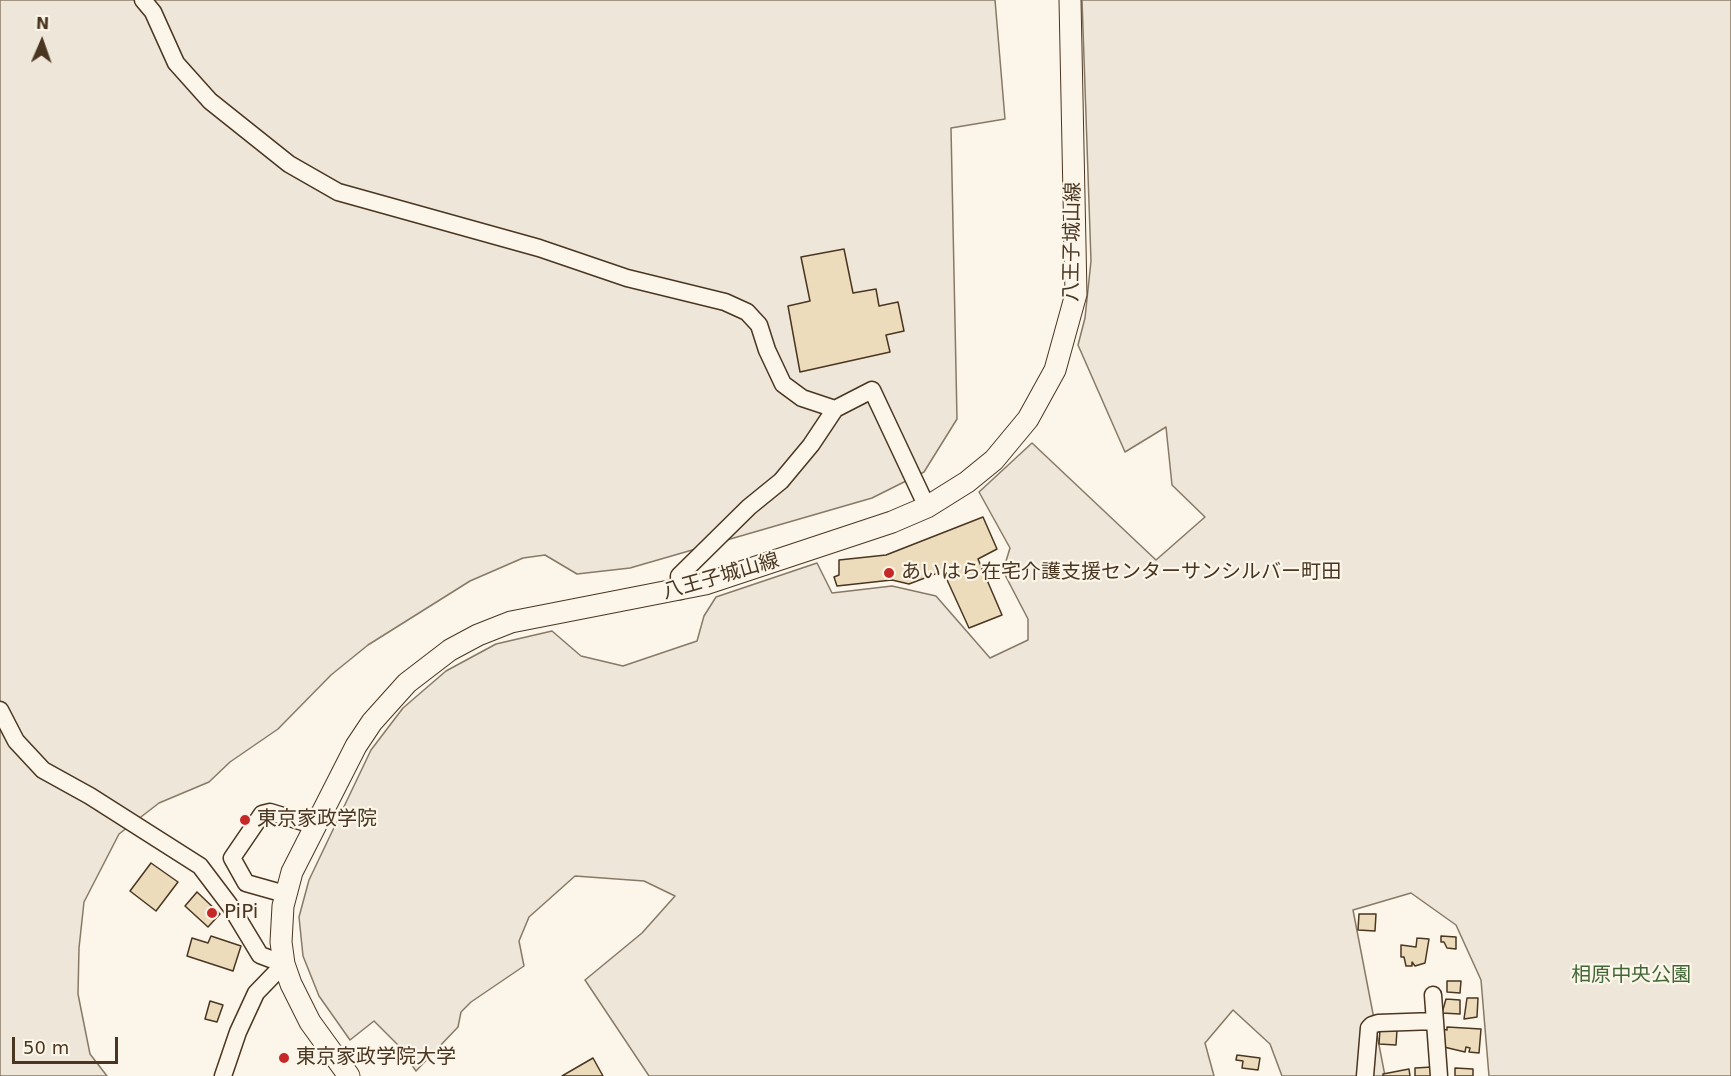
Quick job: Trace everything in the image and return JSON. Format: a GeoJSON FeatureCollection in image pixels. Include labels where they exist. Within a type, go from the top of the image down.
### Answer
{"type":"FeatureCollection","features":[{"type":"Feature","properties":{"kind":"main road","name":"八王子城山線"},"geometry":{"type":"LineString","coordinates":[[349,1076],[300,1004],[284,964],[281,926],[285,894],[292,872],[356,746],[372,722],[407,683],[450,650],[478,635],[511,622],[549,613],[680,591],[741,574],[892,522],[927,507],[967,482],[994,460],[1017,434],[1043,396],[1064,344],[1076,294],[1070,0]]}},
{"type":"Feature","properties":{"kind":"street"},"geometry":{"type":"LineString","coordinates":[[143,0],[153,12],[176,63],[210,101],[289,164],[338,192],[538,248],[627,278],[724,302],[747,312],[759,325],[767,350],[783,384],[802,398],[835,409]]}},
{"type":"Feature","properties":{"kind":"street"},"geometry":{"type":"LineString","coordinates":[[680,591],[679,576],[749,507],[781,481],[811,445],[835,409],[872,390],[927,507]]}},
{"type":"Feature","properties":{"kind":"street"},"geometry":{"type":"LineString","coordinates":[[2,720],[16,741],[43,770],[100,801],[200,866],[231,907],[260,955],[284,964],[256,993],[237,1032],[223,1076]]}},
{"type":"Feature","properties":{"kind":"street"},"geometry":{"type":"LineString","coordinates":[[285,894],[246,883],[232,858],[262,814],[270,812],[315,826]]}},
{"type":"Feature","properties":{"kind":"street"},"geometry":{"type":"LineString","coordinates":[[1433,995],[1439,1076]]}},
{"type":"Feature","properties":{"kind":"street"},"geometry":{"type":"LineString","coordinates":[[1365,1076],[1369,1028],[1372,1025],[1435,1021]]}},
{"type":"Feature","properties":{"kind":"green space"},"geometry":{"type":"Polygon","coordinates":[[[0,0],[995,0],[1005,119],[951,128],[957,419],[924,472],[872,498],[630,568],[577,574],[545,555],[523,558],[470,581],[368,645],[331,675],[278,729],[230,762],[209,782],[159,803],[119,834],[84,902],[79,948],[78,994],[90,1054],[107,1076],[0,1076],[0,0]]]}},
{"type":"Feature","properties":{"kind":"green space","name":"相原中央公園"},"geometry":{"type":"Polygon","coordinates":[[[1082,0],[1731,0],[1731,1076],[1489,1076],[1481,980],[1456,925],[1411,893],[1353,910],[1385,1076],[1282,1076],[1270,1044],[1233,1010],[1205,1043],[1214,1076],[649,1076],[585,980],[642,933],[675,896],[644,881],[575,876],[529,917],[519,941],[524,966],[471,1002],[461,1012],[458,1027],[416,1071],[398,1045],[374,1021],[350,1040],[319,996],[303,956],[299,917],[309,880],[371,750],[403,708],[446,671],[496,644],[552,631],[581,656],[623,666],[697,641],[704,616],[716,597],[817,563],[832,593],[892,586],[936,596],[990,658],[1028,640],[1028,619],[1003,571],[1010,548],[979,492],[1032,443],[1156,560],[1205,517],[1172,485],[1166,427],[1125,452],[1078,345],[1085,318],[1091,261],[1082,0]]]}},
{"type":"Feature","properties":{"kind":"building"},"geometry":{"type":"Polygon","coordinates":[[[844,249],[853,293],[876,289],[879,306],[898,302],[904,331],[886,335],[890,352],[800,372],[788,306],[810,301],[801,257],[844,249]]]}},
{"type":"Feature","properties":{"kind":"building","name":"あいはら在宅介護支援センターサンシルバー町田"},"geometry":{"type":"Polygon","coordinates":[[[983,517],[997,549],[978,559],[1002,615],[969,628],[943,571],[909,584],[892,580],[837,586],[834,577],[839,575],[839,560],[886,555],[983,517]]]}},
{"type":"Feature","properties":{"kind":"building"},"geometry":{"type":"Polygon","coordinates":[[[151,863],[178,882],[156,911],[130,891],[151,863]]]}},
{"type":"Feature","properties":{"kind":"building"},"geometry":{"type":"Polygon","coordinates":[[[197,892],[220,914],[208,927],[185,906],[197,892]]]}},
{"type":"Feature","properties":{"kind":"building"},"geometry":{"type":"Polygon","coordinates":[[[1359,914],[1376,914],[1375,931],[1358,930],[1359,914]]]}},
{"type":"Feature","properties":{"kind":"building"},"geometry":{"type":"Polygon","coordinates":[[[211,936],[241,946],[233,971],[187,956],[192,938],[208,943],[211,936]]]}},
{"type":"Feature","properties":{"kind":"building"},"geometry":{"type":"Polygon","coordinates":[[[1441,936],[1456,937],[1456,949],[1447,948],[1444,942],[1441,942],[1441,936]]]}},
{"type":"Feature","properties":{"kind":"building"},"geometry":{"type":"Polygon","coordinates":[[[1417,938],[1429,939],[1425,963],[1415,966],[1412,962],[1412,966],[1406,966],[1404,957],[1401,957],[1401,945],[1416,947],[1417,938]]]}},
{"type":"Feature","properties":{"kind":"building"},"geometry":{"type":"Polygon","coordinates":[[[1447,981],[1461,981],[1460,993],[1447,992],[1447,981]]]}},
{"type":"Feature","properties":{"kind":"building"},"geometry":{"type":"Polygon","coordinates":[[[1467,998],[1478,998],[1477,1017],[1464,1019],[1467,998]]]}},
{"type":"Feature","properties":{"kind":"building"},"geometry":{"type":"Polygon","coordinates":[[[1446,999],[1460,1000],[1460,1014],[1442,1013],[1446,999]]]}},
{"type":"Feature","properties":{"kind":"building"},"geometry":{"type":"Polygon","coordinates":[[[210,1001],[223,1005],[217,1022],[205,1019],[210,1001]]]}},
{"type":"Feature","properties":{"kind":"building"},"geometry":{"type":"Polygon","coordinates":[[[1447,1027],[1481,1029],[1479,1053],[1469,1052],[1470,1048],[1466,1047],[1465,1052],[1444,1047],[1445,1040],[1441,1040],[1442,1029],[1447,1030],[1447,1027]]]}},
{"type":"Feature","properties":{"kind":"building"},"geometry":{"type":"Polygon","coordinates":[[[1380,1029],[1397,1030],[1396,1045],[1379,1044],[1380,1029]]]}},
{"type":"Feature","properties":{"kind":"building"},"geometry":{"type":"Polygon","coordinates":[[[1237,1055],[1260,1058],[1258,1070],[1242,1068],[1243,1061],[1236,1060],[1237,1055]]]}},
{"type":"Feature","properties":{"kind":"building"},"geometry":{"type":"Polygon","coordinates":[[[593,1058],[603,1076],[562,1076],[593,1058]]]}},
{"type":"Feature","properties":{"kind":"building"},"geometry":{"type":"Polygon","coordinates":[[[1432,1067],[1432,1076],[1415,1076],[1415,1068],[1432,1067]]]}},
{"type":"Feature","properties":{"kind":"building"},"geometry":{"type":"Polygon","coordinates":[[[1455,1068],[1473,1069],[1473,1076],[1455,1076],[1455,1068]]]}},
{"type":"Feature","properties":{"kind":"building"},"geometry":{"type":"Polygon","coordinates":[[[1409,1069],[1410,1076],[1383,1076],[1383,1074],[1409,1069]]]}},
{"type":"Feature","properties":{"kind":"place","name":"あいはら在宅介護支援センターサンシルバー町田"},"geometry":{"type":"Point","coordinates":[889,573]}},
{"type":"Feature","properties":{"kind":"place","name":"東京家政学院"},"geometry":{"type":"Point","coordinates":[245,820]}},
{"type":"Feature","properties":{"kind":"place","name":"PiPi"},"geometry":{"type":"Point","coordinates":[212,913]}},
{"type":"Feature","properties":{"kind":"place","name":"東京家政学院大学"},"geometry":{"type":"Point","coordinates":[284,1058]}}]}
